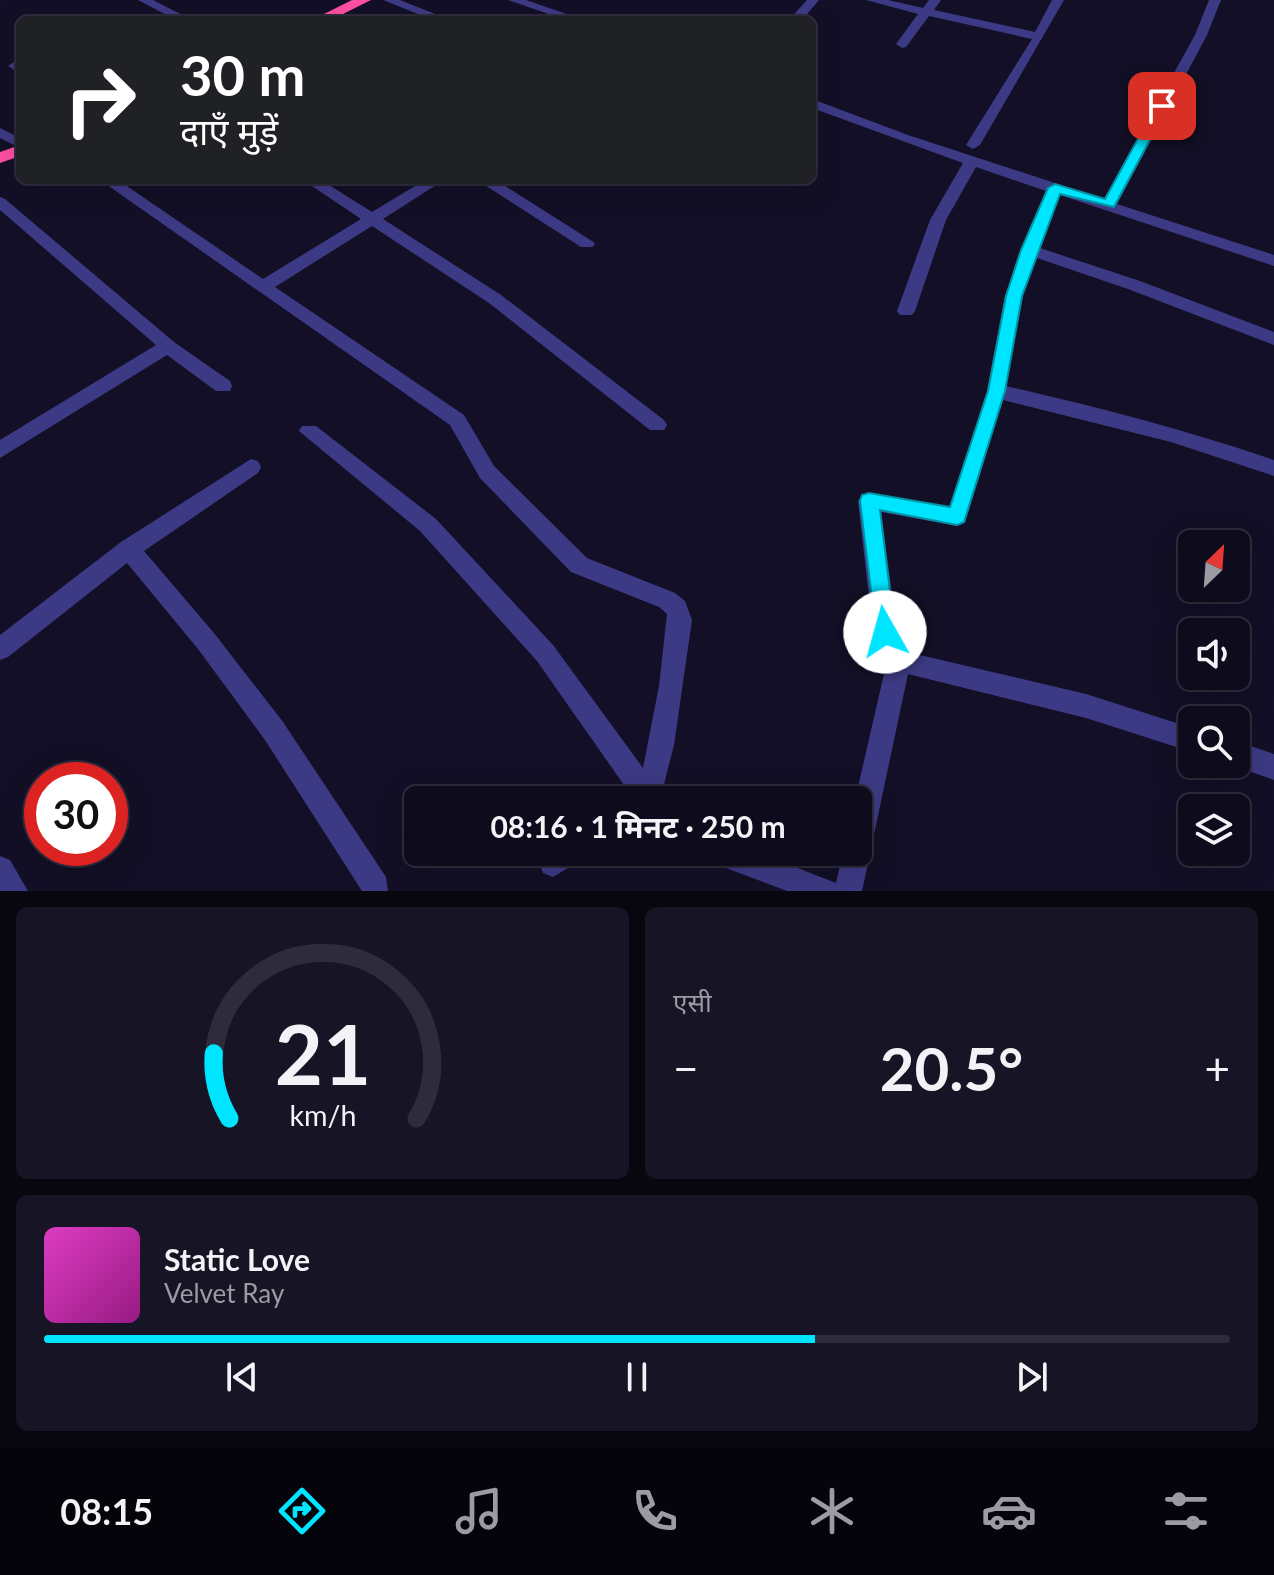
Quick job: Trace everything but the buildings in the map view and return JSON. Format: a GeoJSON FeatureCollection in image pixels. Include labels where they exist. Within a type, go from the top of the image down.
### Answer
{"type":"FeatureCollection","features":[{"type":"Feature","properties":{"kind":"highway"},"geometry":{"type":"LineString","coordinates":[[328,16],[364,0]]}},
{"type":"Feature","properties":{"kind":"street"},"geometry":{"type":"LineString","coordinates":[[144,0],[178,16]]}},
{"type":"Feature","properties":{"kind":"street"},"geometry":{"type":"LineString","coordinates":[[159,7],[182,0]]}},
{"type":"Feature","properties":{"kind":"street"},"geometry":{"type":"LineString","coordinates":[[389,0],[433,16]]}},
{"type":"Feature","properties":{"kind":"street"},"geometry":{"type":"LineString","coordinates":[[514,0],[565,16]]}},
{"type":"Feature","properties":{"kind":"street"},"geometry":{"type":"LineString","coordinates":[[799,16],[813,0]]}},
{"type":"Feature","properties":{"kind":"street"},"geometry":{"type":"LineString","coordinates":[[872,0],[1039,37]]}},
{"type":"Feature","properties":{"kind":"street"},"geometry":{"type":"LineString","coordinates":[[902,44],[935,0]]}},
{"type":"Feature","properties":{"kind":"street"},"geometry":{"type":"LineString","coordinates":[[906,311],[938,220],[1058,0]]}},
{"type":"Feature","properties":{"kind":"street"},"geometry":{"type":"LineString","coordinates":[[1109,204],[1201,35],[1215,0]]}},
{"type":"Feature","properties":{"kind":"street"},"geometry":{"type":"LineString","coordinates":[[816,104],[973,153],[1055,188],[1273,258]]}},
{"type":"Feature","properties":{"kind":"street"},"geometry":{"type":"LineString","coordinates":[[114,184],[457,420],[487,472],[579,565],[667,600],[677,608],[680,620],[660,753],[649,786]]}},
{"type":"Feature","properties":{"kind":"street"},"geometry":{"type":"LineString","coordinates":[[317,184],[495,299],[657,425]]}},
{"type":"Feature","properties":{"kind":"street"},"geometry":{"type":"LineString","coordinates":[[264,286],[430,184]]}},
{"type":"Feature","properties":{"kind":"street"},"geometry":{"type":"LineString","coordinates":[[491,184],[587,243]]}},
{"type":"Feature","properties":{"kind":"street"},"geometry":{"type":"LineString","coordinates":[[872,786],[899,661],[885,632],[869,501],[957,517],[996,391],[1014,296],[1055,188]]}},
{"type":"Feature","properties":{"kind":"street"},"geometry":{"type":"LineString","coordinates":[[0,202],[168,346],[223,386]]}},
{"type":"Feature","properties":{"kind":"street"},"geometry":{"type":"LineString","coordinates":[[1029,250],[1134,285],[1274,339]]}},
{"type":"Feature","properties":{"kind":"street"},"geometry":{"type":"LineString","coordinates":[[0,450],[168,346]]}},
{"type":"Feature","properties":{"kind":"street"},"geometry":{"type":"LineString","coordinates":[[996,391],[1125,421],[1274,468]]}},
{"type":"Feature","properties":{"kind":"street"},"geometry":{"type":"LineString","coordinates":[[309,431],[428,525],[545,653],[637,786]]}},
{"type":"Feature","properties":{"kind":"street"},"geometry":{"type":"LineString","coordinates":[[0,649],[129,549],[251,467]]}},
{"type":"Feature","properties":{"kind":"street"},"geometry":{"type":"LineString","coordinates":[[129,549],[206,641],[274,731],[376,887]]}},
{"type":"Feature","properties":{"kind":"street"},"geometry":{"type":"LineString","coordinates":[[899,661],[1086,706],[1178,736]]}},
{"type":"Feature","properties":{"kind":"street"},"geometry":{"type":"LineString","coordinates":[[1250,759],[1274,767]]}},
{"type":"Feature","properties":{"kind":"street"},"geometry":{"type":"LineString","coordinates":[[758,866],[825,891]]}},
{"type":"Feature","properties":{"kind":"street"},"geometry":{"type":"LineString","coordinates":[[848,891],[854,866]]}},
{"type":"Feature","properties":{"kind":"street"},"geometry":{"type":"LineString","coordinates":[[0,870],[14,891]]}},
{"type":"Feature","properties":{"kind":"route"},"geometry":{"type":"LineString","coordinates":[[885,632],[869,501],[957,517],[996,391],[1014,296],[1055,188],[1109,204],[1162,106]]}}]}
